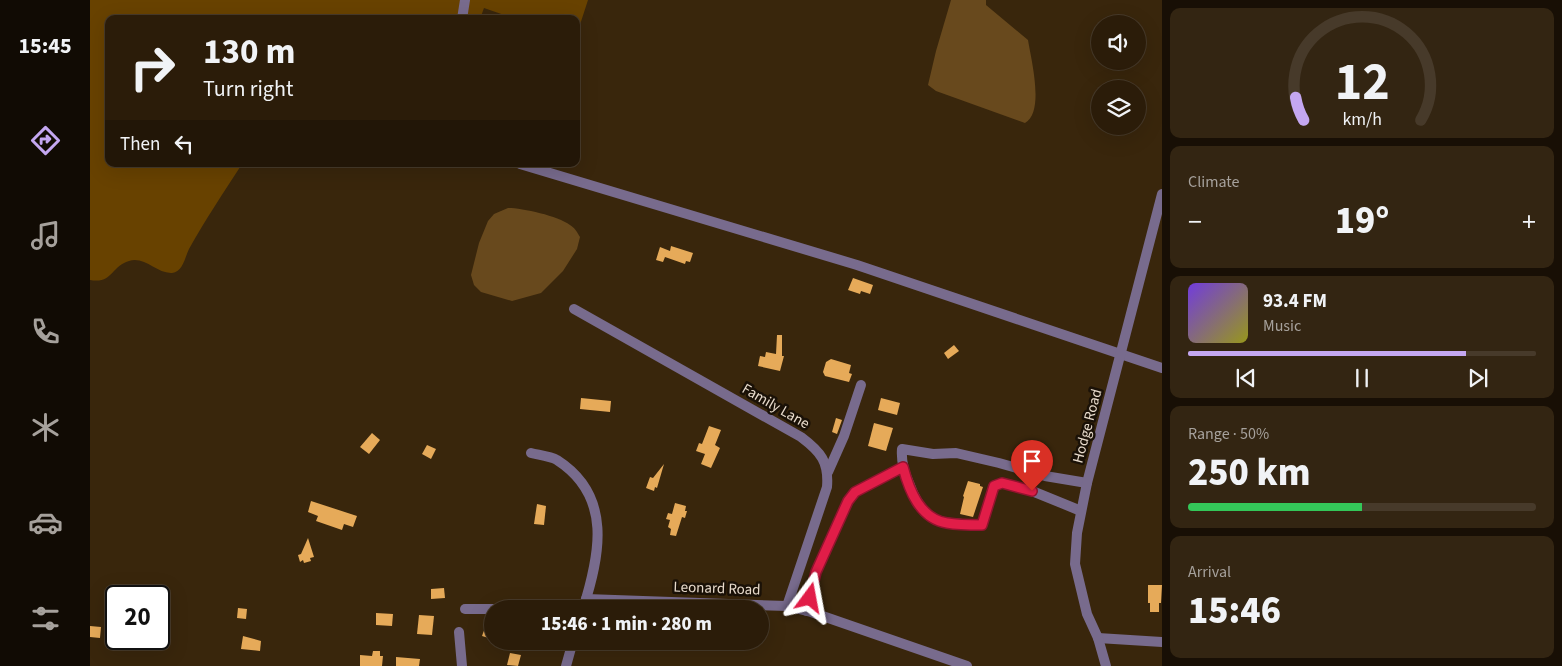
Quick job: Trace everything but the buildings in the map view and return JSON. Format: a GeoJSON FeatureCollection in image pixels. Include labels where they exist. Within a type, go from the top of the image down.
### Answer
{"type":"FeatureCollection","features":[{"type":"Feature","properties":{"kind":"street"},"geometry":{"type":"LineString","coordinates":[[463,15],[465,0]]}},
{"type":"Feature","properties":{"kind":"street"},"geometry":{"type":"LineString","coordinates":[[530,167],[857,265],[1162,368]]}},
{"type":"Feature","properties":{"kind":"street","name":"Hodge Road"},"geometry":{"type":"LineString","coordinates":[[1106,666],[1098,638],[1087,614],[1075,564],[1077,533],[1087,483],[1162,194]]}},
{"type":"Feature","properties":{"kind":"street","name":"Family Lane"},"geometry":{"type":"LineString","coordinates":[[574,309],[801,438],[814,447],[824,459],[828,472]]}},
{"type":"Feature","properties":{"kind":"street"},"geometry":{"type":"LineString","coordinates":[[786,606],[827,487],[828,472],[844,436],[861,385]]}},
{"type":"Feature","properties":{"kind":"street"},"geometry":{"type":"LineString","coordinates":[[1081,511],[1032,491],[1002,483],[994,486],[982,525],[945,523],[934,520],[922,511],[914,498],[903,467],[902,449],[933,454],[956,453],[1045,476],[1087,483]]}},
{"type":"Feature","properties":{"kind":"street"},"geometry":{"type":"LineString","coordinates":[[531,453],[556,459],[577,477],[591,499],[598,520],[598,548],[586,600]]}},
{"type":"Feature","properties":{"kind":"street"},"geometry":{"type":"LineString","coordinates":[[807,611],[816,572],[848,501],[855,492],[903,467]]}},
{"type":"Feature","properties":{"kind":"street","name":"Leonard Road"},"geometry":{"type":"LineString","coordinates":[[769,606],[786,606],[807,611],[967,666]]}},
{"type":"Feature","properties":{"kind":"street","name":"Leonard Road"},"geometry":{"type":"LineString","coordinates":[[465,609],[484,609]]}},
{"type":"Feature","properties":{"kind":"street"},"geometry":{"type":"LineString","coordinates":[[459,632],[462,666]]}},
{"type":"Feature","properties":{"kind":"street"},"geometry":{"type":"LineString","coordinates":[[1098,638],[1162,642]]}},
{"type":"Feature","properties":{"kind":"street"},"geometry":{"type":"LineString","coordinates":[[566,666],[570,650]]}},
{"type":"Feature","properties":{"kind":"shaded area"},"geometry":{"type":"Polygon","coordinates":[[[90,0],[588,0],[580,25],[580,15],[504,15],[484,8],[481,15],[105,15],[105,167],[240,167],[202,227],[179,270],[167,273],[135,260],[123,263],[108,277],[98,281],[90,280],[90,0]]]}},
{"type":"Feature","properties":{"kind":"shaded area"},"geometry":{"type":"Polygon","coordinates":[[[951,0],[986,0],[986,5],[1028,40],[1036,97],[1031,117],[1025,123],[936,91],[928,85],[951,0]]]}},
{"type":"Feature","properties":{"kind":"shaded area"},"geometry":{"type":"Polygon","coordinates":[[[508,208],[531,211],[565,222],[576,230],[580,237],[577,249],[563,271],[541,293],[512,301],[481,292],[474,285],[471,275],[479,243],[488,221],[494,214],[508,208]]]}},
{"type":"Feature","properties":{"kind":"route"},"geometry":{"type":"LineString","coordinates":[[810,598],[816,572],[848,501],[855,492],[903,467],[914,498],[922,511],[934,520],[945,523],[982,525],[994,486],[1002,483],[1032,491]]}}]}
